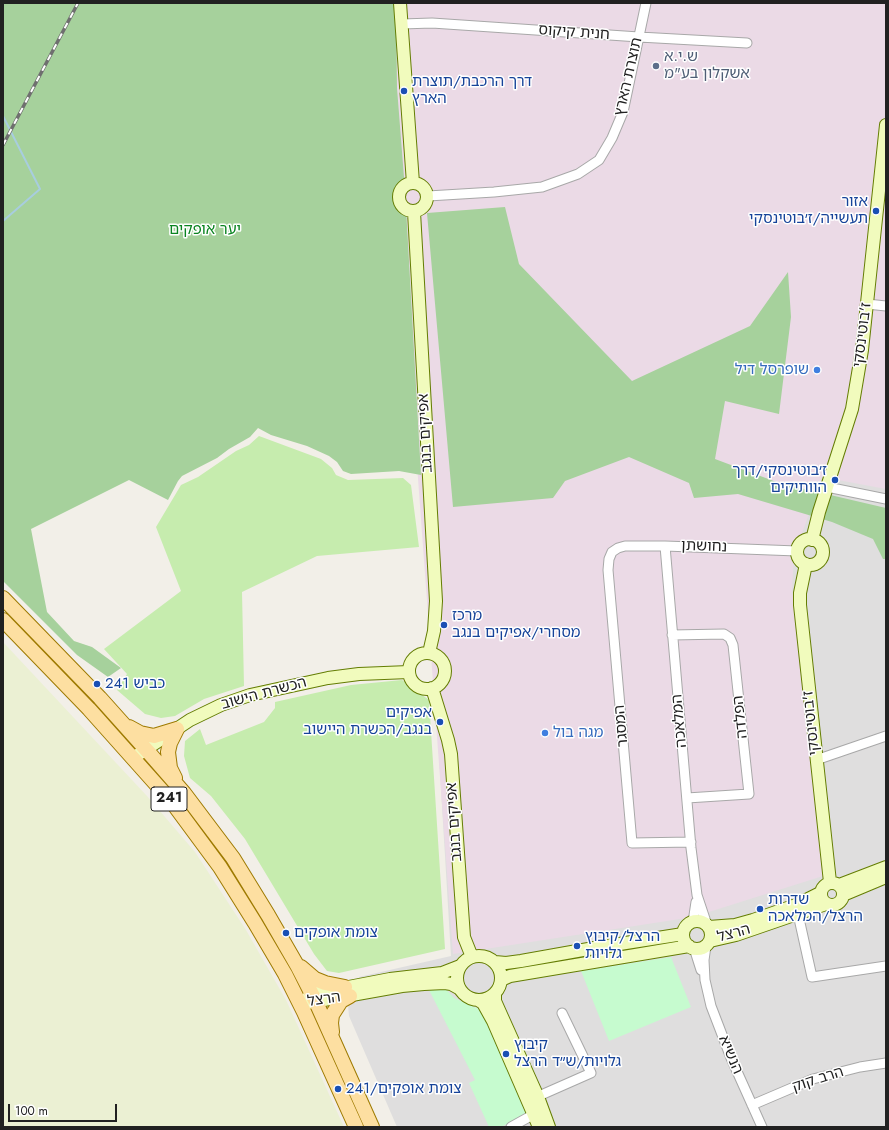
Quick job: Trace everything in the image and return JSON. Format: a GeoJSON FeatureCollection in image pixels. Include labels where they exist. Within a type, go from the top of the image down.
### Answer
{"type":"FeatureCollection","features":[{"type":"Feature","properties":{"kind":"main road","name":"241"},"geometry":{"type":"LineString","coordinates":[[3,598],[146,750],[202,815],[233,858],[264,908],[314,998],[372,1127]]}},
{"type":"Feature","properties":{"kind":"main road","name":"241"},"geometry":{"type":"LineString","coordinates":[[3,620],[134,758],[172,802],[220,867],[256,923],[300,1004],[356,1127]]}},
{"type":"Feature","properties":{"kind":"main road"},"geometry":{"type":"LineString","coordinates":[[122,724],[140,733],[154,736],[178,729]]}},
{"type":"Feature","properties":{"kind":"main road"},"geometry":{"type":"LineString","coordinates":[[178,729],[170,743],[168,752],[170,768],[179,788]]}},
{"type":"Feature","properties":{"kind":"main road"},"geometry":{"type":"LineString","coordinates":[[292,957],[315,979],[348,992],[332,1015],[331,1023],[334,1042]]}},
{"type":"Feature","properties":{"kind":"street"},"geometry":{"type":"LineString","coordinates":[[400,3],[413,183]]}},
{"type":"Feature","properties":{"kind":"street","name":"תוצרת הארץ"},"geometry":{"type":"LineString","coordinates":[[428,196],[494,192],[542,187],[578,174],[599,160],[612,138],[623,112],[646,3]]}},
{"type":"Feature","properties":{"kind":"street","name":"חנית קיקוס"},"geometry":{"type":"LineString","coordinates":[[402,24],[432,23],[747,43]]}},
{"type":"Feature","properties":{"kind":"street","name":"ז'בוטינסקי"},"geometry":{"type":"LineString","coordinates":[[812,540],[826,488],[852,409],[882,209],[886,125]]}},
{"type":"Feature","properties":{"kind":"street"},"geometry":{"type":"LineString","coordinates":[[413,183],[424,188],[428,196],[428,200],[424,207],[414,212],[405,209],[401,205],[399,196],[404,187],[413,183]]}},
{"type":"Feature","properties":{"kind":"street","name":"אפיקים בנגב"},"geometry":{"type":"LineString","coordinates":[[414,212],[436,601],[434,631],[429,654]]}},
{"type":"Feature","properties":{"kind":"street"},"geometry":{"type":"LineString","coordinates":[[867,304],[886,306]]}},
{"type":"Feature","properties":{"kind":"street"},"geometry":{"type":"LineString","coordinates":[[826,488],[886,499]]}},
{"type":"Feature","properties":{"kind":"street"},"geometry":{"type":"LineString","coordinates":[[812,540],[819,543],[822,547],[822,555],[818,562],[814,564],[806,564],[800,560],[797,551],[802,542],[812,540]]}},
{"type":"Feature","properties":{"kind":"street","name":"נחושתן"},"geometry":{"type":"LineString","coordinates":[[612,552],[625,546],[797,551]]}},
{"type":"Feature","properties":{"kind":"street","name":"המלאכה"},"geometry":{"type":"LineString","coordinates":[[665,546],[697,895],[693,922]]}},
{"type":"Feature","properties":{"kind":"street","name":"המסגר"},"geometry":{"type":"LineString","coordinates":[[612,552],[609,559],[608,570],[632,843],[691,842]]}},
{"type":"Feature","properties":{"kind":"street","name":"ז'בוטינסקי"},"geometry":{"type":"LineString","coordinates":[[806,564],[800,593],[800,605],[816,760],[837,887]]}},
{"type":"Feature","properties":{"kind":"street","name":"הפלדה"},"geometry":{"type":"LineString","coordinates":[[672,635],[724,634],[730,638],[733,646],[749,794],[687,798]]}},
{"type":"Feature","properties":{"kind":"street"},"geometry":{"type":"LineString","coordinates":[[423,654],[429,654],[439,658],[445,670],[442,680],[437,686],[424,689],[413,682],[409,672],[410,665],[414,659],[423,654]]}},
{"type":"Feature","properties":{"kind":"street","name":"הכשרת הישוב"},"geometry":{"type":"LineString","coordinates":[[134,758],[190,720],[221,705],[250,695],[302,683],[343,676],[380,672],[409,672]]}},
{"type":"Feature","properties":{"kind":"street","name":"אפיקים בנגב"},"geometry":{"type":"LineString","coordinates":[[432,688],[447,734],[451,754],[464,937],[472,957]]}},
{"type":"Feature","properties":{"kind":"street"},"geometry":{"type":"LineString","coordinates":[[816,760],[886,736]]}},
{"type":"Feature","properties":{"kind":"street"},"geometry":{"type":"LineString","coordinates":[[837,887],[886,867]]}},
{"type":"Feature","properties":{"kind":"street"},"geometry":{"type":"LineString","coordinates":[[837,887],[840,902],[837,904],[826,904],[820,893],[822,887],[837,887],[886,877]]}},
{"type":"Feature","properties":{"kind":"street","name":"הרצל"},"geometry":{"type":"LineString","coordinates":[[708,926],[730,926],[747,922],[796,905],[820,893]]}},
{"type":"Feature","properties":{"kind":"street","name":"המלאכה"},"geometry":{"type":"LineString","coordinates":[[697,895],[708,926]]}},
{"type":"Feature","properties":{"kind":"street","name":"הרצל"},"geometry":{"type":"LineString","coordinates":[[708,943],[826,904]]}},
{"type":"Feature","properties":{"kind":"street"},"geometry":{"type":"LineString","coordinates":[[798,914],[812,977],[886,966]]}},
{"type":"Feature","properties":{"kind":"street"},"geometry":{"type":"LineString","coordinates":[[501,980],[510,976],[691,947],[702,948],[708,943],[711,934],[708,926],[702,922],[693,922],[686,926],[684,934],[685,941],[691,947]]}},
{"type":"Feature","properties":{"kind":"street"},"geometry":{"type":"LineString","coordinates":[[533,1099],[483,1004],[478,1000],[471,998],[460,989],[457,978],[460,966],[472,957],[484,956],[495,962],[506,963],[684,934]]}},
{"type":"Feature","properties":{"kind":"street","name":"הנשיא"},"geometry":{"type":"LineString","coordinates":[[705,980],[704,960],[708,943]]}},
{"type":"Feature","properties":{"kind":"street","name":"הנשיא"},"geometry":{"type":"LineString","coordinates":[[691,947],[705,980],[711,1006],[720,1032],[762,1127]]}},
{"type":"Feature","properties":{"kind":"street"},"geometry":{"type":"LineString","coordinates":[[478,1000],[490,997],[499,987],[501,980],[499,968],[495,962]]}},
{"type":"Feature","properties":{"kind":"street","name":"הרצל"},"geometry":{"type":"LineString","coordinates":[[348,992],[401,977],[442,973],[460,966]]}},
{"type":"Feature","properties":{"kind":"street","name":"הרצל"},"geometry":{"type":"LineString","coordinates":[[300,1004],[314,998],[348,992],[402,986],[437,983],[451,984],[460,989]]}},
{"type":"Feature","properties":{"kind":"street"},"geometry":{"type":"LineString","coordinates":[[495,993],[495,1000],[538,1113],[549,1127]]}},
{"type":"Feature","properties":{"kind":"street"},"geometry":{"type":"LineString","coordinates":[[533,1099],[591,1073],[562,1013]]}},
{"type":"Feature","properties":{"kind":"street","name":"הרב קוק"},"geometry":{"type":"LineString","coordinates":[[752,1104],[813,1079],[860,1067],[886,1063]]}},
{"type":"Feature","properties":{"kind":"street"},"geometry":{"type":"LineString","coordinates":[[511,1127],[538,1113]]}},
{"type":"Feature","properties":{"kind":"street"},"geometry":{"type":"LineString","coordinates":[[538,1113],[538,1127]]}},
{"type":"Feature","properties":{"kind":"shaded area"},"geometry":{"type":"Polygon","coordinates":[[[383,3],[886,3],[886,489],[822,477],[794,556],[792,589],[823,876],[693,917],[453,954],[383,3]]]}},
{"type":"Feature","properties":{"kind":"shaded area"},"geometry":{"type":"Polygon","coordinates":[[[394,3],[886,3],[886,1127],[397,1127],[349,1016],[348,1005],[359,977],[451,956],[394,3]]]}},
{"type":"Feature","properties":{"kind":"green space","name":"יער אופקים"},"geometry":{"type":"Polygon","coordinates":[[[3,3],[396,3],[397,88],[405,190],[421,475],[399,471],[351,474],[343,471],[337,462],[329,456],[307,446],[271,435],[258,428],[250,437],[217,458],[182,476],[168,500],[129,480],[31,529],[47,612],[74,641],[92,647],[121,668],[108,677],[77,655],[3,581],[3,3]]]}},
{"type":"Feature","properties":{"kind":"green space"},"geometry":{"type":"Polygon","coordinates":[[[505,207],[519,264],[632,381],[750,326],[788,272],[791,317],[779,414],[725,401],[715,459],[779,483],[886,508],[886,559],[883,559],[873,539],[832,522],[738,494],[694,498],[689,483],[629,457],[565,481],[553,498],[453,507],[427,213],[505,207]]]}},
{"type":"Feature","properties":{"kind":"green space"},"geometry":{"type":"Polygon","coordinates":[[[259,436],[321,459],[332,468],[336,475],[348,480],[403,478],[411,485],[419,547],[317,556],[242,592],[244,686],[204,699],[175,716],[161,718],[145,714],[117,690],[127,674],[104,649],[181,591],[156,527],[181,485],[198,477],[236,451],[249,445],[259,436]]]}},
{"type":"Feature","properties":{"kind":"green space"},"geometry":{"type":"Polygon","coordinates":[[[3,642],[147,796],[195,852],[246,930],[286,1000],[344,1127],[3,1127],[3,642]]]}},
{"type":"Feature","properties":{"kind":"green space"},"geometry":{"type":"Polygon","coordinates":[[[402,680],[429,700],[445,949],[339,973],[327,971],[314,954],[245,839],[211,796],[190,778],[184,756],[185,741],[200,729],[206,745],[264,722],[275,708],[275,702],[351,685],[402,680]]]}},
{"type":"Feature","properties":{"kind":"green space"},"geometry":{"type":"Polygon","coordinates":[[[671,957],[691,1007],[609,1041],[581,971],[671,957]]]}},
{"type":"Feature","properties":{"kind":"green space"},"geometry":{"type":"Polygon","coordinates":[[[445,988],[454,998],[481,1010],[526,1114],[501,1127],[489,1127],[469,1083],[475,1080],[429,990],[445,988]]]}},
{"type":"Feature","properties":{"kind":"waterway"},"geometry":{"type":"LineString","coordinates":[[3,116],[40,189],[3,221]]}},
{"type":"Feature","properties":{"kind":"railway"},"geometry":{"type":"LineString","coordinates":[[3,145],[78,3]]}},
{"type":"Feature","properties":{"kind":"place","name":"ש.י.א אשקלון בע\"מ"},"geometry":{"type":"Point","coordinates":[656,66]}},
{"type":"Feature","properties":{"kind":"place","name":"דרך הרכבת/תוצרת הארץ"},"geometry":{"type":"Point","coordinates":[404,91]}},
{"type":"Feature","properties":{"kind":"place","name":"אזור תעשייה/ז׳בוטינסקי"},"geometry":{"type":"Point","coordinates":[876,211]}},
{"type":"Feature","properties":{"kind":"place","name":"שופרסל דיל"},"geometry":{"type":"Point","coordinates":[817,370]}},
{"type":"Feature","properties":{"kind":"place","name":"ז׳בוטינסקי/דרך הוותיקים"},"geometry":{"type":"Point","coordinates":[835,480]}},
{"type":"Feature","properties":{"kind":"place","name":"מרכז מסחרי/אפיקים בנגב"},"geometry":{"type":"Point","coordinates":[444,625]}},
{"type":"Feature","properties":{"kind":"place","name":"כביש 241"},"geometry":{"type":"Point","coordinates":[97,684]}},
{"type":"Feature","properties":{"kind":"place","name":"אפיקים בנגב/הכשרת היישוב"},"geometry":{"type":"Point","coordinates":[440,722]}},
{"type":"Feature","properties":{"kind":"place","name":"מגה בול"},"geometry":{"type":"Point","coordinates":[545,733]}},
{"type":"Feature","properties":{"kind":"place","name":"שדרות הרצל/המלאכה"},"geometry":{"type":"Point","coordinates":[760,909]}},
{"type":"Feature","properties":{"kind":"place","name":"צומת אופקים"},"geometry":{"type":"Point","coordinates":[286,933]}},
{"type":"Feature","properties":{"kind":"place","name":"הרצל/קיבוץ גלויות"},"geometry":{"type":"Point","coordinates":[577,946]}},
{"type":"Feature","properties":{"kind":"place","name":"קיבוץ גלויות/ש״ד הרצל"},"geometry":{"type":"Point","coordinates":[506,1054]}},
{"type":"Feature","properties":{"kind":"place","name":"צומת אופקים/241"},"geometry":{"type":"Point","coordinates":[338,1089]}}]}
